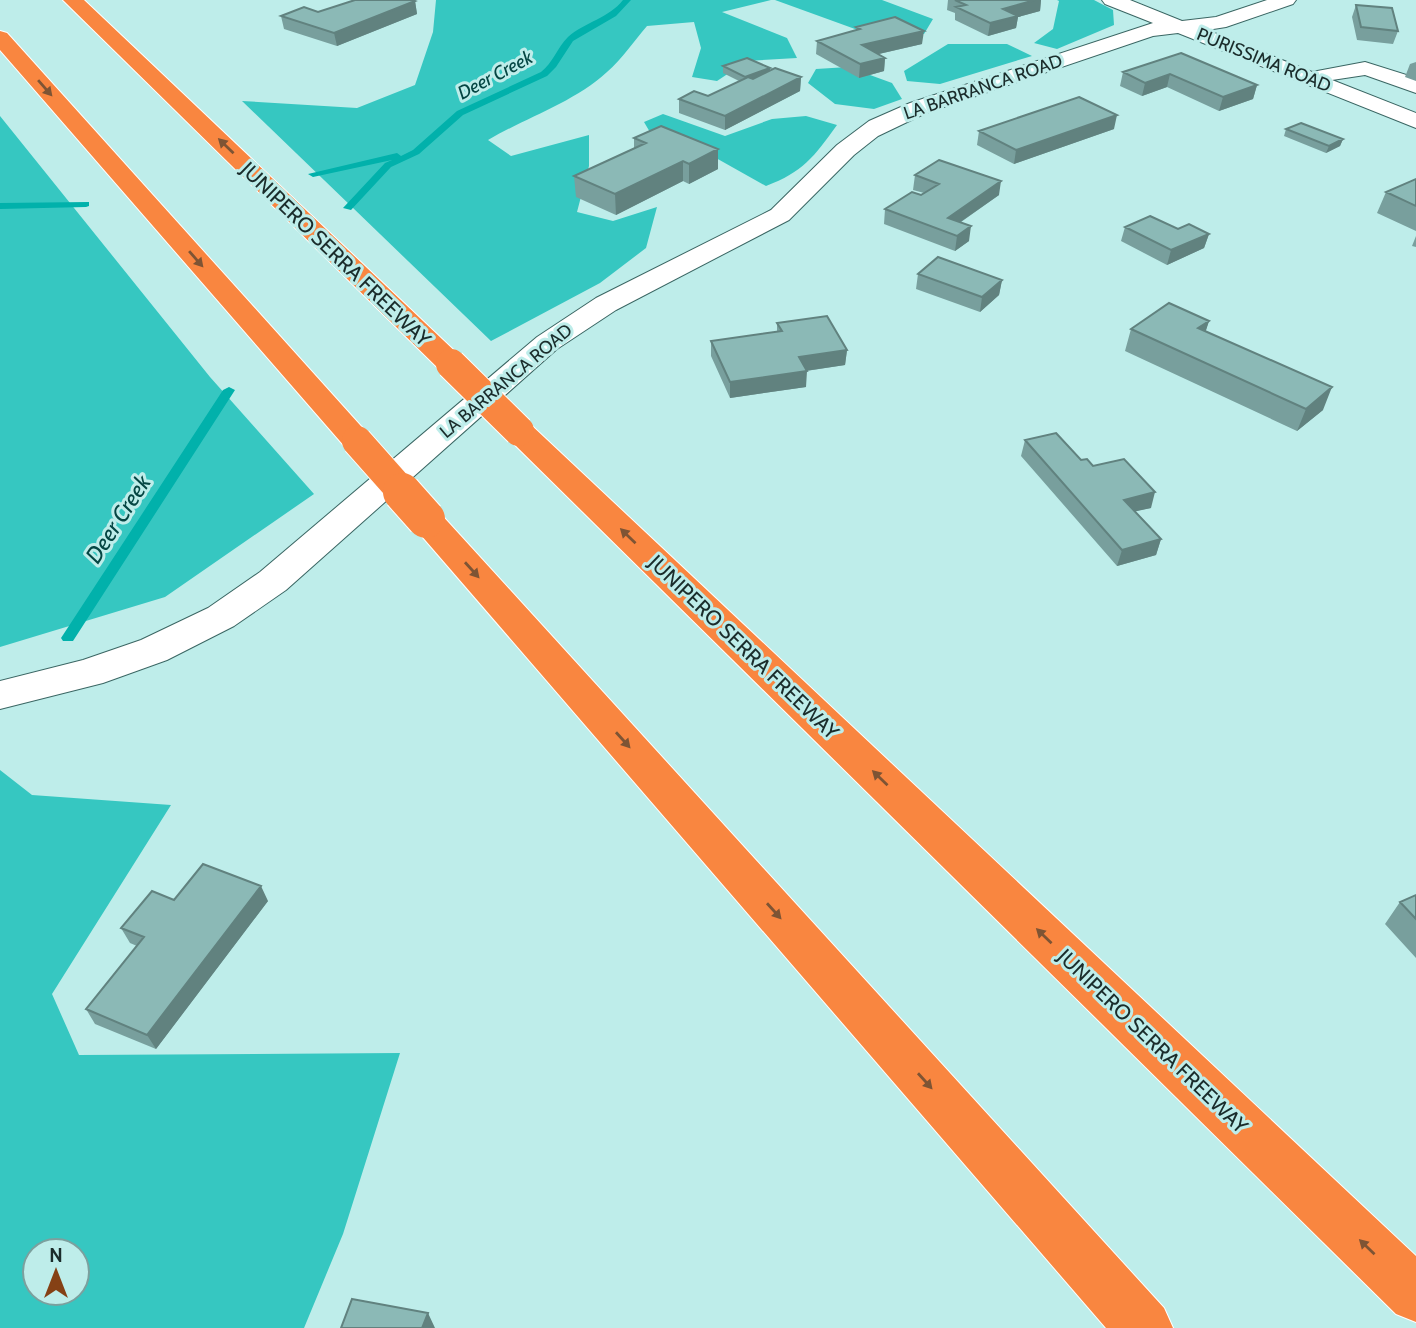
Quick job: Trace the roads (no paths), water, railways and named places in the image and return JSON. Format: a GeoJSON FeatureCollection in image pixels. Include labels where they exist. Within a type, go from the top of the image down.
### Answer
{"type":"FeatureCollection","features":[{"type":"Feature","properties":{"kind":"highway","name":"JUNIPERO SERRA FREEWAY"},"geometry":{"type":"LineString","coordinates":[[73,0],[1416,1294]]}},
{"type":"Feature","properties":{"kind":"highway"},"geometry":{"type":"LineString","coordinates":[[0,37],[1144,1328]]}},
{"type":"Feature","properties":{"kind":"street","name":"PURISSIMA ROAD"},"geometry":{"type":"LineString","coordinates":[[1112,0],[1416,121]]}},
{"type":"Feature","properties":{"kind":"street","name":"LA BARRANCA ROAD"},"geometry":{"type":"LineString","coordinates":[[0,695],[89,673],[154,650],[221,617],[273,581],[547,343],[606,304],[780,215],[800,200],[855,141],[873,129],[918,108],[1137,34],[1157,29],[1219,23],[1286,0]]}},
{"type":"Feature","properties":{"kind":"street"},"geometry":{"type":"LineString","coordinates":[[1311,79],[1352,66],[1379,70],[1416,86]]}},
{"type":"Feature","properties":{"kind":"waterway","name":"Deer Creek"},"geometry":{"type":"LineString","coordinates":[[348,208],[388,165],[416,152],[460,113],[544,74],[570,40],[613,14],[627,0]]}},
{"type":"Feature","properties":{"kind":"waterway"},"geometry":{"type":"LineString","coordinates":[[313,174],[397,156]]}},
{"type":"Feature","properties":{"kind":"waterway"},"geometry":{"type":"LineString","coordinates":[[0,206],[86,204]]}},
{"type":"Feature","properties":{"kind":"waterway","name":"Deer Creek"},"geometry":{"type":"LineString","coordinates":[[68,638],[229,390]]}}]}
